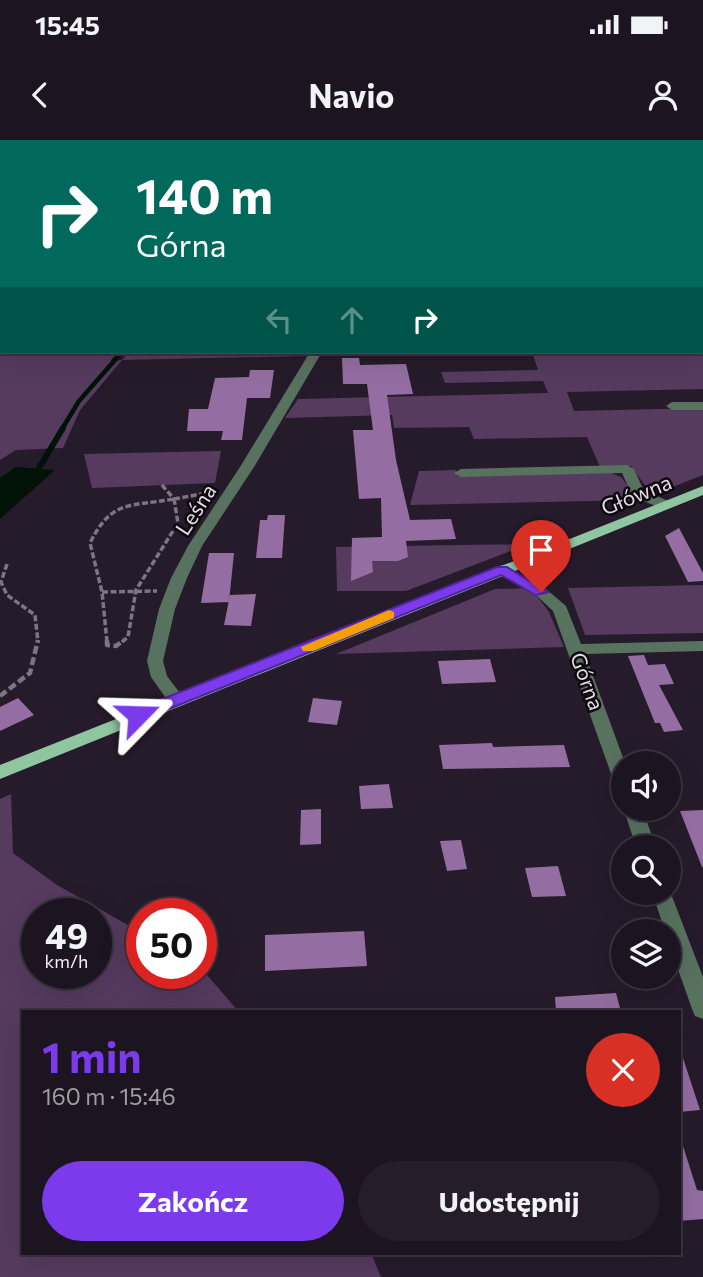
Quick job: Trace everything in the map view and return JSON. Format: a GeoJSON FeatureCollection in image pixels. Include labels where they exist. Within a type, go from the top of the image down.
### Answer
{"type":"FeatureCollection","features":[{"type":"Feature","properties":{"kind":"main road","name":"Główna"},"geometry":{"type":"LineString","coordinates":[[0,772],[703,490]]}},
{"type":"Feature","properties":{"kind":"street","name":"Leśna"},"geometry":{"type":"LineString","coordinates":[[176,700],[162,683],[156,666],[174,592],[190,554],[234,488],[315,354]]}},
{"type":"Feature","properties":{"kind":"street"},"geometry":{"type":"LineString","coordinates":[[672,406],[703,406]]}},
{"type":"Feature","properties":{"kind":"street"},"geometry":{"type":"LineString","coordinates":[[461,473],[627,469],[638,494],[666,505]]}},
{"type":"Feature","properties":{"kind":"street","name":"Górna"},"geometry":{"type":"LineString","coordinates":[[502,570],[541,592],[560,609],[577,649],[612,751]]}},
{"type":"Feature","properties":{"kind":"street"},"geometry":{"type":"LineString","coordinates":[[577,649],[703,646]]}},
{"type":"Feature","properties":{"kind":"street"},"geometry":{"type":"LineString","coordinates":[[667,905],[703,1009]]}},
{"type":"Feature","properties":{"kind":"path"},"geometry":{"type":"LineString","coordinates":[[162,485],[174,499],[178,523],[136,590],[128,637],[116,646],[107,645],[102,592],[90,543],[102,519],[115,509],[174,499],[234,488]]}},
{"type":"Feature","properties":{"kind":"path"},"geometry":{"type":"LineString","coordinates":[[0,696],[19,687],[34,670],[39,634],[35,615],[7,595],[1,582],[7,564]]}},
{"type":"Feature","properties":{"kind":"path"},"geometry":{"type":"LineString","coordinates":[[102,592],[174,592]]}},
{"type":"Feature","properties":{"kind":"shaded area"},"geometry":{"type":"Polygon","coordinates":[[[0,354],[116,354],[110,361],[122,360],[80,410],[63,448],[16,450],[0,460],[0,354]]]}},
{"type":"Feature","properties":{"kind":"shaded area"},"geometry":{"type":"Polygon","coordinates":[[[127,354],[307,354],[122,360],[127,354]]]}},
{"type":"Feature","properties":{"kind":"shaded area"},"geometry":{"type":"Polygon","coordinates":[[[533,354],[703,354],[703,389],[567,392],[574,411],[703,408],[703,475],[652,495],[631,466],[600,467],[587,437],[474,439],[469,427],[394,428],[392,415],[285,418],[298,399],[548,393],[543,381],[445,383],[441,372],[538,370],[533,354]]]}},
{"type":"Feature","properties":{"kind":"shaded area"},"geometry":{"type":"Polygon","coordinates":[[[221,451],[215,483],[92,488],[84,454],[221,451]]]}},
{"type":"Feature","properties":{"kind":"shaded area"},"geometry":{"type":"Polygon","coordinates":[[[16,467],[55,470],[0,519],[0,478],[16,467]]]}},
{"type":"Feature","properties":{"kind":"shaded area"},"geometry":{"type":"Polygon","coordinates":[[[456,470],[458,476],[611,473],[621,477],[639,500],[410,505],[419,471],[456,470]]]}},
{"type":"Feature","properties":{"kind":"shaded area"},"geometry":{"type":"Polygon","coordinates":[[[529,544],[406,591],[337,591],[336,547],[529,544]]]}},
{"type":"Feature","properties":{"kind":"shaded area"},"geometry":{"type":"Polygon","coordinates":[[[703,585],[703,633],[585,635],[568,588],[703,585]]]}},
{"type":"Feature","properties":{"kind":"shaded area"},"geometry":{"type":"Polygon","coordinates":[[[531,588],[549,612],[564,647],[336,654],[495,589],[531,588]]]}},
{"type":"Feature","properties":{"kind":"shaded area"},"geometry":{"type":"Polygon","coordinates":[[[11,794],[13,853],[80,898],[21,898],[21,989],[112,989],[112,916],[126,924],[126,989],[217,989],[217,987],[237,1010],[21,1010],[21,1255],[372,1255],[381,1277],[0,1277],[0,799],[11,794]]]}},
{"type":"Feature","properties":{"kind":"building"},"geometry":{"type":"Polygon","coordinates":[[[342,358],[359,358],[360,365],[406,364],[413,394],[387,395],[396,460],[410,520],[451,519],[456,539],[406,541],[408,557],[398,561],[372,561],[373,572],[351,581],[352,538],[382,537],[381,498],[359,499],[353,430],[373,430],[367,384],[343,384],[342,358]]]}},
{"type":"Feature","properties":{"kind":"building"},"geometry":{"type":"Polygon","coordinates":[[[250,370],[274,370],[270,398],[247,398],[242,440],[221,440],[223,431],[187,431],[189,409],[208,409],[215,378],[249,377],[250,370]]]}},
{"type":"Feature","properties":{"kind":"building"},"geometry":{"type":"Polygon","coordinates":[[[268,515],[285,515],[282,558],[256,558],[260,520],[267,520],[268,515]]]}},
{"type":"Feature","properties":{"kind":"building"},"geometry":{"type":"Polygon","coordinates":[[[679,528],[703,573],[703,581],[688,582],[665,536],[679,528]]]}},
{"type":"Feature","properties":{"kind":"building"},"geometry":{"type":"Polygon","coordinates":[[[209,553],[234,553],[229,602],[201,603],[209,553]]]}},
{"type":"Feature","properties":{"kind":"building"},"geometry":{"type":"Polygon","coordinates":[[[256,594],[251,626],[224,625],[230,595],[256,594]]]}},
{"type":"Feature","properties":{"kind":"building"},"geometry":{"type":"Polygon","coordinates":[[[644,655],[648,665],[665,664],[674,684],[659,685],[683,730],[664,732],[660,723],[655,723],[628,656],[644,655]]]}},
{"type":"Feature","properties":{"kind":"building"},"geometry":{"type":"Polygon","coordinates":[[[490,659],[496,682],[442,684],[438,661],[490,659]]]}},
{"type":"Feature","properties":{"kind":"building"},"geometry":{"type":"Polygon","coordinates":[[[18,698],[34,715],[0,731],[0,707],[18,698]]]}},
{"type":"Feature","properties":{"kind":"building"},"geometry":{"type":"Polygon","coordinates":[[[313,698],[342,701],[337,725],[308,722],[313,698]]]}},
{"type":"Feature","properties":{"kind":"building"},"geometry":{"type":"Polygon","coordinates":[[[492,743],[493,747],[564,745],[570,767],[443,769],[439,745],[492,743]]]}},
{"type":"Feature","properties":{"kind":"building"},"geometry":{"type":"Polygon","coordinates":[[[389,784],[393,808],[361,809],[359,786],[389,784]]]}},
{"type":"Feature","properties":{"kind":"building"},"geometry":{"type":"Polygon","coordinates":[[[321,809],[321,844],[300,845],[301,810],[321,809]]]}},
{"type":"Feature","properties":{"kind":"building"},"geometry":{"type":"Polygon","coordinates":[[[703,810],[703,867],[681,814],[681,811],[703,810]]]}},
{"type":"Feature","properties":{"kind":"building"},"geometry":{"type":"Polygon","coordinates":[[[461,840],[467,869],[447,871],[440,841],[461,840]]]}},
{"type":"Feature","properties":{"kind":"building"},"geometry":{"type":"Polygon","coordinates":[[[558,866],[566,896],[532,897],[525,868],[558,866]]]}},
{"type":"Feature","properties":{"kind":"building"},"geometry":{"type":"Polygon","coordinates":[[[364,931],[367,966],[265,971],[265,935],[364,931]]]}},
{"type":"Feature","properties":{"kind":"building"},"geometry":{"type":"Polygon","coordinates":[[[616,993],[620,1010],[556,1010],[555,997],[616,993]]]}},
{"type":"Feature","properties":{"kind":"building"},"geometry":{"type":"Polygon","coordinates":[[[683,1058],[700,1110],[681,1112],[683,1058]]]}},
{"type":"Feature","properties":{"kind":"building"},"geometry":{"type":"Polygon","coordinates":[[[681,1146],[697,1190],[703,1191],[703,1219],[681,1221],[681,1146]]]}},
{"type":"Feature","properties":{"kind":"waterway"},"geometry":{"type":"LineString","coordinates":[[62,429],[79,401],[120,354]]}},
{"type":"Feature","properties":{"kind":"waterway"},"geometry":{"type":"LineString","coordinates":[[39,468],[63,428]]}},
{"type":"Feature","properties":{"kind":"slow traffic"},"geometry":{"type":"LineString","coordinates":[[308,647],[389,615]]}},
{"type":"Feature","properties":{"kind":"route"},"geometry":{"type":"LineString","coordinates":[[138,715],[502,570],[541,592]]}}]}
